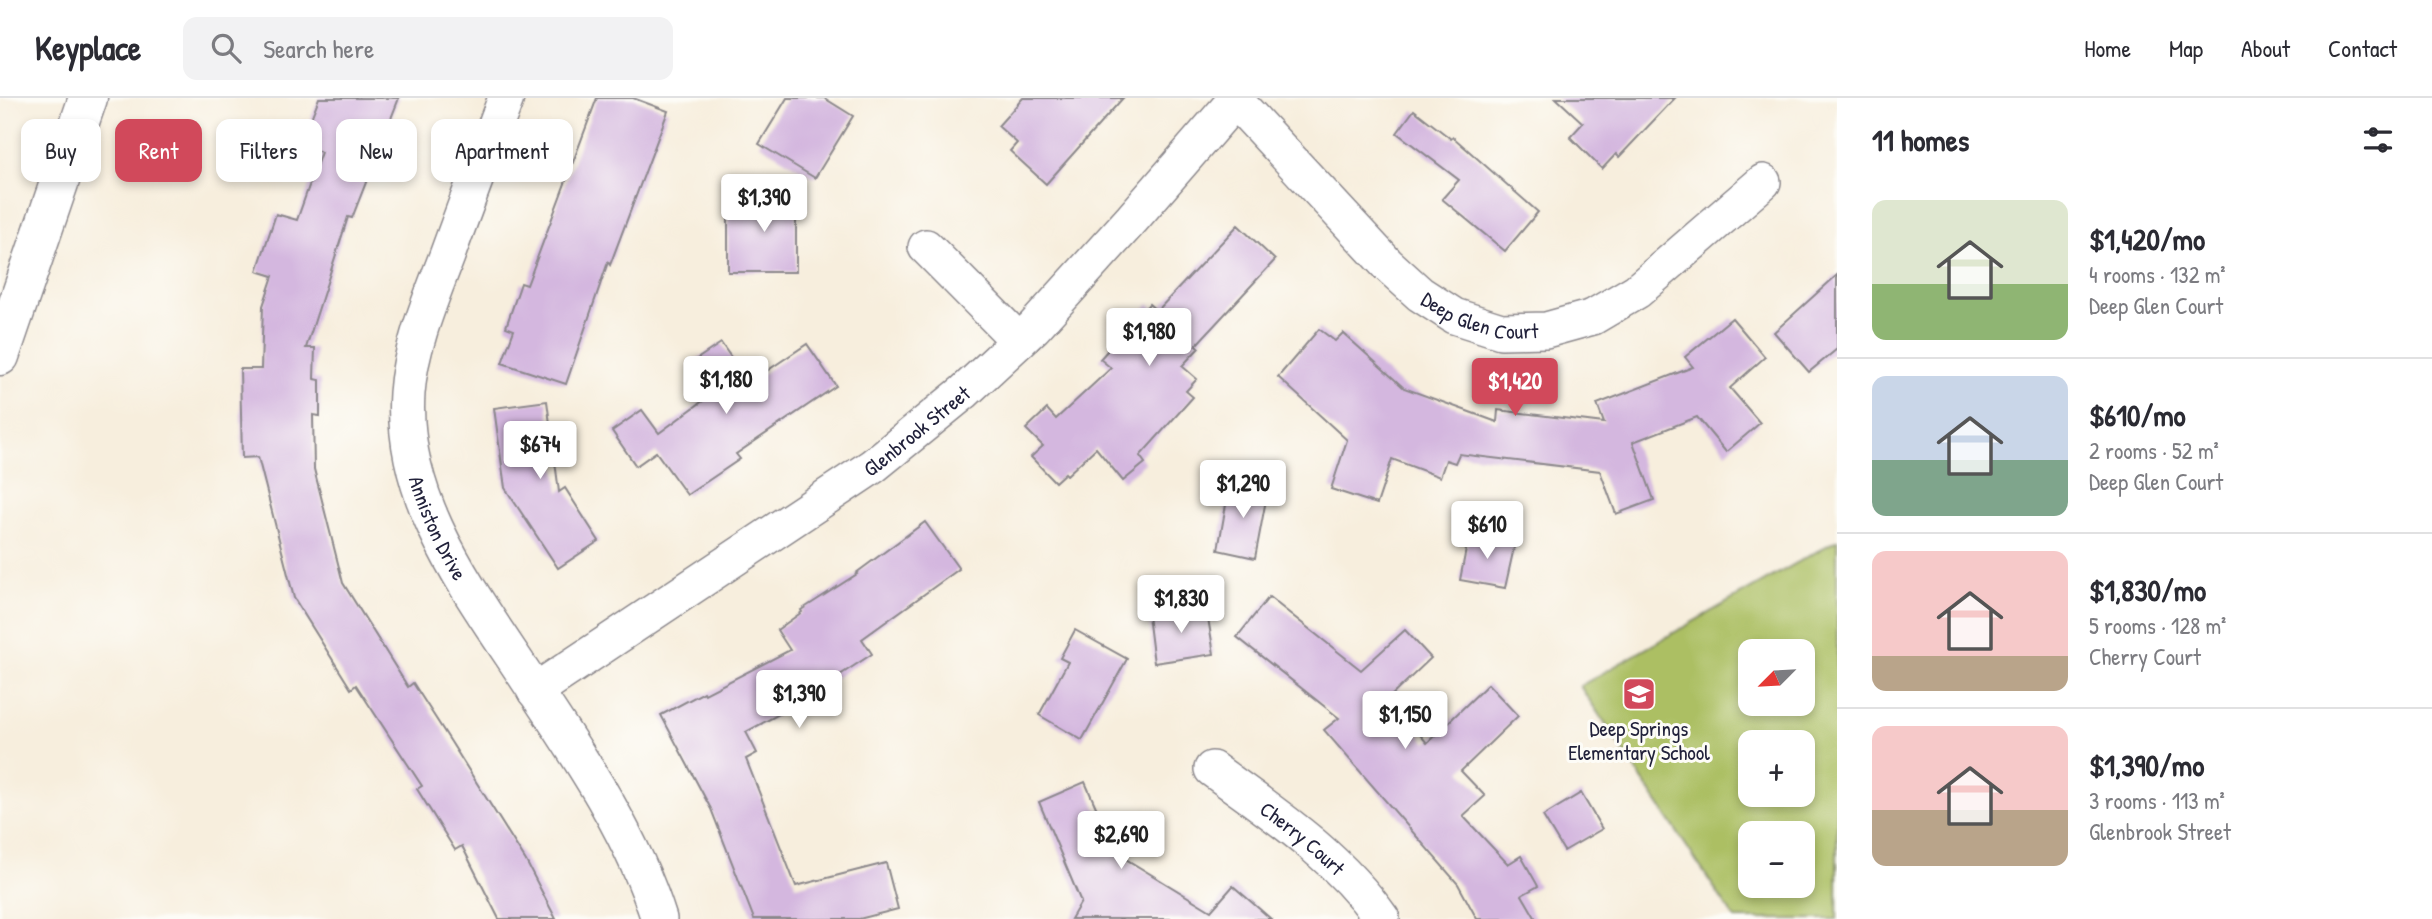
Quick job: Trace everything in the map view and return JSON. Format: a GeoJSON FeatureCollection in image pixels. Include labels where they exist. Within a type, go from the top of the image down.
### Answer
{"type":"FeatureCollection","features":[{"type":"Feature","properties":{"kind":"highway"},"geometry":{"type":"LineString","coordinates":[[0,356],[88,98]]}},
{"type":"Feature","properties":{"kind":"street","name":"Anniston Drive"},"geometry":{"type":"LineString","coordinates":[[506,98],[421,324],[407,393],[410,452],[425,507],[463,582],[623,831],[652,896],[659,919]]}},
{"type":"Feature","properties":{"kind":"street","name":"Glenbrook Street"},"geometry":{"type":"LineString","coordinates":[[535,691],[873,466],[964,392],[1019,341],[1132,219],[1236,99]]}},
{"type":"Feature","properties":{"kind":"street","name":"Deep Glen Court"},"geometry":{"type":"LineString","coordinates":[[1236,99],[1387,264],[1420,294],[1454,316],[1501,331],[1546,330],[1593,317],[1637,291],[1763,182]]}},
{"type":"Feature","properties":{"kind":"street"},"geometry":{"type":"LineString","coordinates":[[926,247],[1019,341]]}},
{"type":"Feature","properties":{"kind":"street","name":"Cherry Court"},"geometry":{"type":"LineString","coordinates":[[1212,769],[1277,816],[1332,861],[1382,919]]}},
{"type":"Feature","properties":{"kind":"green space"},"geometry":{"type":"Polygon","coordinates":[[[1837,540],[1837,919],[1735,919],[1580,686],[1837,540]]]}},
{"type":"Feature","properties":{"kind":"building"},"geometry":{"type":"Polygon","coordinates":[[[319,98],[399,98],[391,119],[336,119],[336,182],[366,182],[352,218],[348,217],[306,348],[315,348],[314,379],[320,380],[320,416],[313,415],[314,469],[343,583],[408,687],[413,683],[451,742],[526,861],[556,919],[499,919],[462,846],[455,850],[417,789],[422,786],[356,685],[351,689],[294,598],[258,457],[242,458],[240,369],[261,369],[263,306],[273,276],[257,271],[276,214],[297,220],[310,182],[322,182],[322,119],[311,119],[319,98]]]}},
{"type":"Feature","properties":{"kind":"building"},"geometry":{"type":"Polygon","coordinates":[[[597,98],[633,98],[668,111],[610,265],[608,262],[566,384],[502,363],[514,330],[506,327],[521,283],[527,285],[566,182],[573,182],[573,162],[597,98]]]}},
{"type":"Feature","properties":{"kind":"building"},"geometry":{"type":"Polygon","coordinates":[[[787,98],[824,98],[853,116],[815,178],[759,144],[787,98]]]}},
{"type":"Feature","properties":{"kind":"building"},"geometry":{"type":"Polygon","coordinates":[[[1023,98],[1123,98],[1046,184],[1010,151],[1017,143],[998,126],[1023,98]]]}},
{"type":"Feature","properties":{"kind":"building"},"geometry":{"type":"Polygon","coordinates":[[[1556,98],[1675,98],[1619,157],[1616,154],[1602,169],[1570,137],[1583,123],[1556,98]]]}},
{"type":"Feature","properties":{"kind":"building"},"geometry":{"type":"Polygon","coordinates":[[[1414,110],[1451,139],[1453,137],[1538,212],[1505,251],[1442,199],[1459,180],[1397,133],[1414,110]]]}},
{"type":"Feature","properties":{"kind":"building"},"geometry":{"type":"Polygon","coordinates":[[[746,192],[796,192],[796,272],[728,272],[728,210],[747,210],[746,192]]]}},
{"type":"Feature","properties":{"kind":"building"},"geometry":{"type":"Polygon","coordinates":[[[1238,225],[1275,260],[1196,345],[1199,348],[1182,366],[1197,379],[1186,391],[1193,397],[1140,456],[1145,463],[1123,481],[1096,448],[1067,475],[1065,473],[1055,482],[1031,457],[1043,446],[1026,429],[1047,409],[1056,419],[1111,368],[1100,359],[1149,304],[1157,311],[1238,225]]]}},
{"type":"Feature","properties":{"kind":"building"},"geometry":{"type":"Polygon","coordinates":[[[1837,275],[1837,349],[1809,372],[1774,332],[1837,275]]]}},
{"type":"Feature","properties":{"kind":"building"},"geometry":{"type":"Polygon","coordinates":[[[1732,318],[1765,357],[1730,388],[1760,423],[1726,452],[1697,417],[1633,442],[1654,500],[1616,514],[1600,471],[1459,454],[1455,463],[1446,460],[1440,477],[1392,459],[1377,504],[1331,489],[1347,440],[1278,377],[1319,329],[1335,341],[1343,333],[1404,388],[1497,422],[1498,410],[1604,423],[1597,404],[1693,367],[1685,357],[1732,318]]]}},
{"type":"Feature","properties":{"kind":"building"},"geometry":{"type":"Polygon","coordinates":[[[721,343],[749,383],[807,344],[836,386],[736,454],[740,459],[687,495],[656,452],[636,466],[612,431],[642,410],[659,433],[715,392],[694,361],[721,343]]]}},
{"type":"Feature","properties":{"kind":"building"},"geometry":{"type":"Polygon","coordinates":[[[547,401],[559,492],[565,488],[599,541],[558,568],[505,488],[494,408],[547,401]]]}},
{"type":"Feature","properties":{"kind":"building"},"geometry":{"type":"Polygon","coordinates":[[[1230,482],[1268,489],[1255,558],[1218,550],[1230,482]]]}},
{"type":"Feature","properties":{"kind":"building"},"geometry":{"type":"Polygon","coordinates":[[[925,522],[959,569],[862,639],[872,654],[785,711],[746,732],[757,753],[746,759],[796,886],[886,863],[898,909],[859,919],[754,919],[711,809],[661,715],[790,650],[777,630],[925,522]]]}},
{"type":"Feature","properties":{"kind":"building"},"geometry":{"type":"Polygon","coordinates":[[[1469,534],[1515,543],[1505,588],[1460,580],[1469,534]]]}},
{"type":"Feature","properties":{"kind":"building"},"geometry":{"type":"Polygon","coordinates":[[[1269,597],[1361,670],[1405,630],[1431,658],[1389,698],[1427,743],[1488,684],[1518,716],[1461,771],[1485,796],[1463,816],[1508,864],[1521,856],[1538,886],[1522,895],[1536,919],[1477,919],[1458,884],[1324,730],[1339,718],[1237,637],[1269,597]]]}},
{"type":"Feature","properties":{"kind":"building"},"geometry":{"type":"Polygon","coordinates":[[[1206,606],[1214,654],[1154,663],[1148,615],[1206,606]]]}},
{"type":"Feature","properties":{"kind":"building"},"geometry":{"type":"Polygon","coordinates":[[[1075,630],[1127,659],[1082,740],[1039,715],[1068,662],[1060,658],[1075,630]]]}},
{"type":"Feature","properties":{"kind":"building"},"geometry":{"type":"Polygon","coordinates":[[[1085,782],[1116,853],[1211,911],[1233,886],[1271,919],[1071,919],[1081,902],[1039,802],[1085,782]]]}},
{"type":"Feature","properties":{"kind":"building"},"geometry":{"type":"Polygon","coordinates":[[[1581,793],[1602,829],[1564,851],[1543,816],[1581,793]]]}},
{"type":"Feature","properties":{"kind":"place","name":"Deep Springs Elementary School"},"geometry":{"type":"Point","coordinates":[1639,694]}}]}
